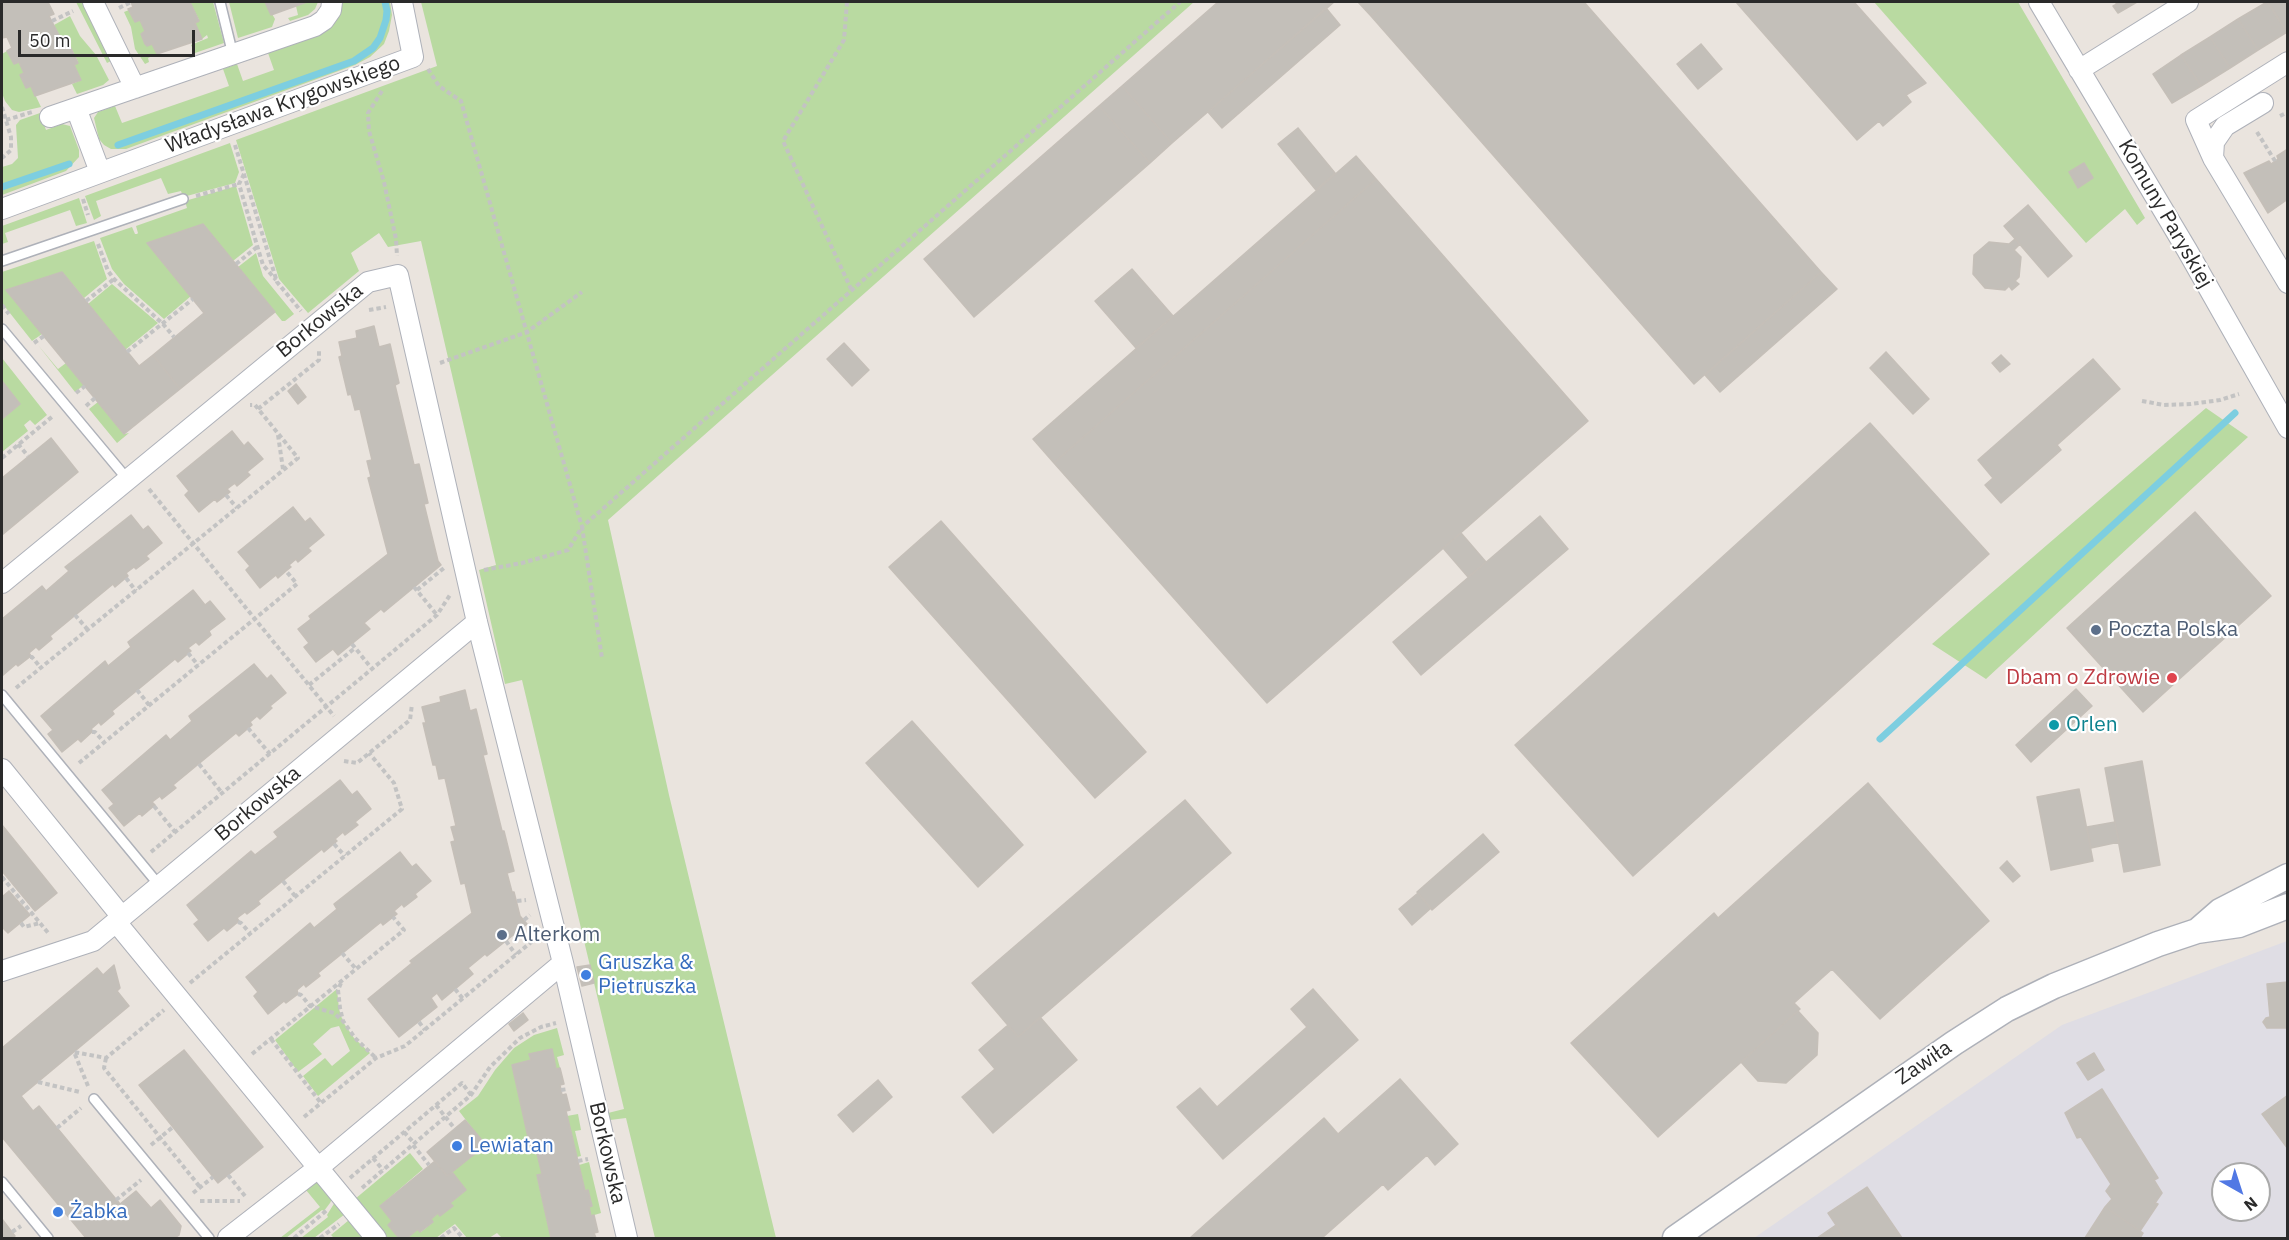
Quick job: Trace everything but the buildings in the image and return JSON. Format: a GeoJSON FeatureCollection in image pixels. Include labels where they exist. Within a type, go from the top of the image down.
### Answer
{"type":"FeatureCollection","features":[{"type":"Feature","properties":{"kind":"street"},"geometry":{"type":"LineString","coordinates":[[44,114],[76,108],[315,27],[331,10],[332,2]]}},
{"type":"Feature","properties":{"kind":"street","name":"Władysława Krygowskiego"},"geometry":{"type":"LineString","coordinates":[[2,209],[413,57],[402,2]]}},
{"type":"Feature","properties":{"kind":"street","name":"Komuny Paryskiej"},"geometry":{"type":"LineString","coordinates":[[2039,2],[2187,250],[2288,428]]}},
{"type":"Feature","properties":{"kind":"street"},"geometry":{"type":"LineString","coordinates":[[2079,70],[2188,2]]}},
{"type":"Feature","properties":{"kind":"street"},"geometry":{"type":"LineString","coordinates":[[82,8],[135,88]]}},
{"type":"Feature","properties":{"kind":"street"},"geometry":{"type":"LineString","coordinates":[[2288,62],[2196,120],[2213,158],[2288,283]]}},
{"type":"Feature","properties":{"kind":"street"},"geometry":{"type":"LineString","coordinates":[[2213,158],[2214,142],[2225,126],[2264,103]]}},
{"type":"Feature","properties":{"kind":"street"},"geometry":{"type":"LineString","coordinates":[[76,108],[100,172]]}},
{"type":"Feature","properties":{"kind":"street","name":"Borkowska"},"geometry":{"type":"LineString","coordinates":[[2,583],[368,282],[398,275],[477,622],[563,963],[627,1239]]}},
{"type":"Feature","properties":{"kind":"street","name":"Borkowska"},"geometry":{"type":"LineString","coordinates":[[2,971],[93,941],[477,622]]}},
{"type":"Feature","properties":{"kind":"street"},"geometry":{"type":"LineString","coordinates":[[2,769],[177,997],[376,1239]]}},
{"type":"Feature","properties":{"kind":"street","name":"Zawiła"},"geometry":{"type":"LineString","coordinates":[[2197,931],[2220,911],[2288,876]]}},
{"type":"Feature","properties":{"kind":"street","name":"Zawiła"},"geometry":{"type":"LineString","coordinates":[[1675,1239],[1954,1042],[2007,1010],[2054,986],[2158,944],[2197,931],[2239,925],[2288,906]]}},
{"type":"Feature","properties":{"kind":"street"},"geometry":{"type":"LineString","coordinates":[[228,1239],[563,963]]}},
{"type":"Feature","properties":{"kind":"lane"},"geometry":{"type":"LineString","coordinates":[[220,2],[234,55]]}},
{"type":"Feature","properties":{"kind":"lane"},"geometry":{"type":"LineString","coordinates":[[2,261],[183,199]]}},
{"type":"Feature","properties":{"kind":"lane"},"geometry":{"type":"LineString","coordinates":[[2,329],[132,476]]}},
{"type":"Feature","properties":{"kind":"lane"},"geometry":{"type":"LineString","coordinates":[[3,697],[159,885]]}},
{"type":"Feature","properties":{"kind":"lane"},"geometry":{"type":"LineString","coordinates":[[94,1099],[182,1202],[209,1239]]}},
{"type":"Feature","properties":{"kind":"lane"},"geometry":{"type":"LineString","coordinates":[[2,1182],[48,1239]]}},
{"type":"Feature","properties":{"kind":"path"},"geometry":{"type":"LineString","coordinates":[[52,21],[82,8],[74,2]]}},
{"type":"Feature","properties":{"kind":"path"},"geometry":{"type":"LineString","coordinates":[[118,8],[131,2]]}},
{"type":"Feature","properties":{"kind":"path"},"geometry":{"type":"LineString","coordinates":[[847,2],[844,40],[783,141],[851,289]]}},
{"type":"Feature","properties":{"kind":"path"},"geometry":{"type":"LineString","coordinates":[[466,574],[522,563],[568,550],[582,527],[1180,2]]}},
{"type":"Feature","properties":{"kind":"path"},"geometry":{"type":"LineString","coordinates":[[427,67],[439,86],[461,101],[582,527],[602,658]]}},
{"type":"Feature","properties":{"kind":"path"},"geometry":{"type":"LineString","coordinates":[[383,89],[368,113],[369,131],[384,182],[396,238],[398,275]]}},
{"type":"Feature","properties":{"kind":"path"},"geometry":{"type":"LineString","coordinates":[[2,107],[11,136],[11,150],[2,158]]}},
{"type":"Feature","properties":{"kind":"path"},"geometry":{"type":"LineString","coordinates":[[6,120],[44,114]]}},
{"type":"Feature","properties":{"kind":"path"},"geometry":{"type":"LineString","coordinates":[[2256,131],[2275,161]]}},
{"type":"Feature","properties":{"kind":"path"},"geometry":{"type":"LineString","coordinates":[[233,138],[277,282]]}},
{"type":"Feature","properties":{"kind":"path"},"geometry":{"type":"LineString","coordinates":[[244,173],[239,184],[263,265],[314,326]]}},
{"type":"Feature","properties":{"kind":"path"},"geometry":{"type":"LineString","coordinates":[[183,199],[239,184]]}},
{"type":"Feature","properties":{"kind":"path"},"geometry":{"type":"LineString","coordinates":[[81,194],[108,271],[174,337]]}},
{"type":"Feature","properties":{"kind":"path"},"geometry":{"type":"LineString","coordinates":[[236,264],[257,247]]}},
{"type":"Feature","properties":{"kind":"path"},"geometry":{"type":"LineString","coordinates":[[86,301],[114,279]]}},
{"type":"Feature","properties":{"kind":"path"},"geometry":{"type":"LineString","coordinates":[[419,369],[527,332],[582,292]]}},
{"type":"Feature","properties":{"kind":"path"},"geometry":{"type":"LineString","coordinates":[[127,352],[193,299]]}},
{"type":"Feature","properties":{"kind":"path"},"geometry":{"type":"LineString","coordinates":[[368,310],[390,306]]}},
{"type":"Feature","properties":{"kind":"path"},"geometry":{"type":"LineString","coordinates":[[34,344],[44,336]]}},
{"type":"Feature","properties":{"kind":"path"},"geometry":{"type":"LineString","coordinates":[[258,409],[319,360],[320,348]]}},
{"type":"Feature","properties":{"kind":"path"},"geometry":{"type":"LineString","coordinates":[[76,394],[85,386]]}},
{"type":"Feature","properties":{"kind":"path"},"geometry":{"type":"LineString","coordinates":[[2142,401],[2164,405],[2192,404],[2240,394]]}},
{"type":"Feature","properties":{"kind":"path"},"geometry":{"type":"LineString","coordinates":[[86,406],[95,398]]}},
{"type":"Feature","properties":{"kind":"path"},"geometry":{"type":"LineString","coordinates":[[3,697],[298,458],[255,405],[247,404]]}},
{"type":"Feature","properties":{"kind":"path"},"geometry":{"type":"LineString","coordinates":[[2,458],[53,416],[60,424]]}},
{"type":"Feature","properties":{"kind":"path"},"geometry":{"type":"LineString","coordinates":[[278,432],[283,470]]}},
{"type":"Feature","properties":{"kind":"path"},"geometry":{"type":"LineString","coordinates":[[18,444],[28,456]]}},
{"type":"Feature","properties":{"kind":"path"},"geometry":{"type":"LineString","coordinates":[[132,476],[193,544],[346,730]]}},
{"type":"Feature","properties":{"kind":"path"},"geometry":{"type":"LineString","coordinates":[[226,495],[237,508]]}},
{"type":"Feature","properties":{"kind":"path"},"geometry":{"type":"LineString","coordinates":[[437,615],[416,589],[445,567],[442,558]]}},
{"type":"Feature","properties":{"kind":"path"},"geometry":{"type":"LineString","coordinates":[[66,773],[297,584],[286,571]]}},
{"type":"Feature","properties":{"kind":"path"},"geometry":{"type":"LineString","coordinates":[[126,578],[136,591]]}},
{"type":"Feature","properties":{"kind":"path"},"geometry":{"type":"LineString","coordinates":[[140,862],[437,615],[446,604],[452,590]]}},
{"type":"Feature","properties":{"kind":"path"},"geometry":{"type":"LineString","coordinates":[[75,615],[88,630]]}},
{"type":"Feature","properties":{"kind":"path"},"geometry":{"type":"LineString","coordinates":[[309,685],[353,646],[372,669]]}},
{"type":"Feature","properties":{"kind":"path"},"geometry":{"type":"LineString","coordinates":[[188,653],[198,665]]}},
{"type":"Feature","properties":{"kind":"path"},"geometry":{"type":"LineString","coordinates":[[30,657],[41,668]]}},
{"type":"Feature","properties":{"kind":"path"},"geometry":{"type":"LineString","coordinates":[[137,690],[149,705]]}},
{"type":"Feature","properties":{"kind":"path"},"geometry":{"type":"LineString","coordinates":[[337,760],[357,763],[410,720],[412,698]]}},
{"type":"Feature","properties":{"kind":"path"},"geometry":{"type":"LineString","coordinates":[[248,728],[270,754]]}},
{"type":"Feature","properties":{"kind":"path"},"geometry":{"type":"LineString","coordinates":[[92,732],[95,732],[104,742]]}},
{"type":"Feature","properties":{"kind":"path"},"geometry":{"type":"LineString","coordinates":[[200,1188],[104,1068],[106,1058],[250,933],[402,809],[394,783],[369,753]]}},
{"type":"Feature","properties":{"kind":"path"},"geometry":{"type":"LineString","coordinates":[[199,764],[222,793]]}},
{"type":"Feature","properties":{"kind":"path"},"geometry":{"type":"LineString","coordinates":[[154,806],[176,832]]}},
{"type":"Feature","properties":{"kind":"path"},"geometry":{"type":"LineString","coordinates":[[334,844],[345,856]]}},
{"type":"Feature","properties":{"kind":"path"},"geometry":{"type":"LineString","coordinates":[[2,876],[53,939]]}},
{"type":"Feature","properties":{"kind":"path"},"geometry":{"type":"LineString","coordinates":[[283,881],[295,896]]}},
{"type":"Feature","properties":{"kind":"path"},"geometry":{"type":"LineString","coordinates":[[530,899],[536,924]]}},
{"type":"Feature","properties":{"kind":"path"},"geometry":{"type":"LineString","coordinates":[[236,1068],[404,930],[393,916]]}},
{"type":"Feature","properties":{"kind":"path"},"geometry":{"type":"LineString","coordinates":[[238,922],[250,933]]}},
{"type":"Feature","properties":{"kind":"path"},"geometry":{"type":"LineString","coordinates":[[21,923],[24,927],[40,923]]}},
{"type":"Feature","properties":{"kind":"path"},"geometry":{"type":"LineString","coordinates":[[288,1131],[376,1058],[405,1046],[539,936]]}},
{"type":"Feature","properties":{"kind":"path"},"geometry":{"type":"LineString","coordinates":[[506,941],[516,955]]}},
{"type":"Feature","properties":{"kind":"path"},"geometry":{"type":"LineString","coordinates":[[342,953],[356,969]]}},
{"type":"Feature","properties":{"kind":"path"},"geometry":{"type":"LineString","coordinates":[[341,981],[338,990],[343,1021]]}},
{"type":"Feature","properties":{"kind":"path"},"geometry":{"type":"LineString","coordinates":[[455,989],[463,999]]}},
{"type":"Feature","properties":{"kind":"path"},"geometry":{"type":"LineString","coordinates":[[298,994],[310,1006],[334,1013],[376,1058]]}},
{"type":"Feature","properties":{"kind":"path"},"geometry":{"type":"LineString","coordinates":[[419,1022],[425,1030]]}},
{"type":"Feature","properties":{"kind":"path"},"geometry":{"type":"LineString","coordinates":[[294,1239],[325,1213],[333,1201],[340,1196],[352,1196],[471,1095],[495,1061],[520,1038],[541,1027],[559,1023]]}},
{"type":"Feature","properties":{"kind":"path"},"geometry":{"type":"LineString","coordinates":[[271,1039],[321,1103]]}},
{"type":"Feature","properties":{"kind":"path"},"geometry":{"type":"LineString","coordinates":[[94,1099],[74,1052],[106,1058]]}},
{"type":"Feature","properties":{"kind":"path"},"geometry":{"type":"LineString","coordinates":[[38,1082],[84,1093],[94,1099]]}},
{"type":"Feature","properties":{"kind":"path"},"geometry":{"type":"LineString","coordinates":[[340,1196],[344,1183],[462,1083],[471,1095]]}},
{"type":"Feature","properties":{"kind":"path"},"geometry":{"type":"LineString","coordinates":[[561,1090],[568,1089]]}},
{"type":"Feature","properties":{"kind":"path"},"geometry":{"type":"LineString","coordinates":[[57,1128],[94,1099]]}},
{"type":"Feature","properties":{"kind":"path"},"geometry":{"type":"LineString","coordinates":[[436,1105],[455,1129]]}},
{"type":"Feature","properties":{"kind":"path"},"geometry":{"type":"LineString","coordinates":[[140,1154],[173,1127]]}},
{"type":"Feature","properties":{"kind":"path"},"geometry":{"type":"LineString","coordinates":[[404,1132],[429,1166]]}},
{"type":"Feature","properties":{"kind":"path"},"geometry":{"type":"LineString","coordinates":[[373,1158],[383,1170]]}},
{"type":"Feature","properties":{"kind":"path"},"geometry":{"type":"LineString","coordinates":[[578,1161],[587,1159]]}},
{"type":"Feature","properties":{"kind":"path"},"geometry":{"type":"LineString","coordinates":[[116,1200],[153,1170]]}},
{"type":"Feature","properties":{"kind":"path"},"geometry":{"type":"LineString","coordinates":[[182,1202],[240,1201],[247,1198],[228,1175]]}},
{"type":"Feature","properties":{"kind":"path"},"geometry":{"type":"LineString","coordinates":[[182,1202],[213,1177]]}},
{"type":"Feature","properties":{"kind":"path"},"geometry":{"type":"LineString","coordinates":[[441,1239],[454,1228],[463,1239]]}},
{"type":"Feature","properties":{"kind":"path"},"geometry":{"type":"LineString","coordinates":[[12,1233],[17,1229]]}},
{"type":"Feature","properties":{"kind":"path"},"geometry":{"type":"LineString","coordinates":[[320,1239],[326,1234],[330,1239]]}},
{"type":"Feature","properties":{"kind":"shaded area"},"geometry":{"type":"Polygon","coordinates":[[[2287,941],[2287,1238],[1754,1238],[2062,1025],[2287,941]]]}},
{"type":"Feature","properties":{"kind":"green space"},"geometry":{"type":"Polygon","coordinates":[[[76,2],[84,2],[113,60],[107,63],[76,2]]]}},
{"type":"Feature","properties":{"kind":"green space"},"geometry":{"type":"Polygon","coordinates":[[[190,2],[213,2],[224,43],[195,53],[191,45],[208,38],[207,35],[202,39],[195,23],[199,20],[190,2]]]}},
{"type":"Feature","properties":{"kind":"green space"},"geometry":{"type":"Polygon","coordinates":[[[229,2],[265,2],[275,19],[272,27],[238,38],[229,2]]]}},
{"type":"Feature","properties":{"kind":"green space"},"geometry":{"type":"Polygon","coordinates":[[[306,2],[318,2],[315,9],[308,15],[290,21],[288,18],[298,15],[296,6],[306,2]]]}},
{"type":"Feature","properties":{"kind":"green space"},"geometry":{"type":"Polygon","coordinates":[[[343,2],[390,2],[392,15],[389,31],[384,44],[370,57],[355,65],[126,149],[111,149],[99,139],[94,118],[98,112],[115,106],[122,123],[229,86],[223,69],[237,64],[243,81],[274,70],[268,53],[325,32],[338,17],[343,2]]]}},
{"type":"Feature","properties":{"kind":"green space"},"geometry":{"type":"Polygon","coordinates":[[[421,2],[1194,2],[608,520],[669,795],[776,1238],[655,1238],[626,1118],[610,1120],[608,1113],[624,1109],[522,680],[505,684],[479,570],[496,565],[421,241],[388,247],[379,233],[351,253],[359,271],[308,313],[279,279],[236,140],[437,66],[421,2]]]}},
{"type":"Feature","properties":{"kind":"green space"},"geometry":{"type":"Polygon","coordinates":[[[1874,2],[2018,2],[2145,218],[2137,225],[2125,209],[2086,243],[1874,2]]]}},
{"type":"Feature","properties":{"kind":"green space"},"geometry":{"type":"Polygon","coordinates":[[[129,10],[135,22],[140,20],[145,31],[141,34],[145,44],[147,46],[152,44],[157,54],[148,58],[149,62],[145,64],[135,49],[131,27],[124,12],[129,10]]]}},
{"type":"Feature","properties":{"kind":"green space"},"geometry":{"type":"Polygon","coordinates":[[[70,16],[80,36],[96,55],[109,80],[103,85],[77,94],[72,84],[81,80],[74,65],[78,62],[66,37],[61,39],[54,25],[70,16]]]}},
{"type":"Feature","properties":{"kind":"green space"},"geometry":{"type":"Polygon","coordinates":[[[7,51],[14,64],[19,62],[24,73],[20,75],[26,88],[31,86],[41,107],[19,112],[12,110],[5,101],[2,93],[2,54],[7,51]]]}},
{"type":"Feature","properties":{"kind":"green space"},"geometry":{"type":"Polygon","coordinates":[[[40,113],[46,130],[62,124],[70,126],[79,150],[79,157],[66,171],[2,195],[2,167],[12,164],[18,158],[16,125],[20,120],[40,113]]]}},
{"type":"Feature","properties":{"kind":"green space"},"geometry":{"type":"Polygon","coordinates":[[[230,143],[239,172],[235,183],[183,197],[181,191],[168,194],[161,178],[96,201],[101,216],[94,220],[85,196],[230,143]]]}},
{"type":"Feature","properties":{"kind":"green space"},"geometry":{"type":"Polygon","coordinates":[[[236,186],[253,245],[233,261],[203,224],[148,243],[191,296],[164,319],[124,284],[112,269],[100,238],[132,227],[137,234],[136,226],[187,208],[185,201],[236,186]]]}},
{"type":"Feature","properties":{"kind":"green space"},"geometry":{"type":"Polygon","coordinates":[[[79,198],[87,223],[76,226],[70,210],[5,233],[8,242],[2,244],[2,226],[79,198]]]}},
{"type":"Feature","properties":{"kind":"green space"},"geometry":{"type":"Polygon","coordinates":[[[94,241],[107,279],[84,298],[62,272],[7,290],[42,334],[32,341],[2,303],[2,272],[94,241]]]}},
{"type":"Feature","properties":{"kind":"green space"},"geometry":{"type":"Polygon","coordinates":[[[256,253],[263,276],[294,314],[285,321],[282,321],[238,267],[256,253]]]}},
{"type":"Feature","properties":{"kind":"green space"},"geometry":{"type":"Polygon","coordinates":[[[112,284],[158,323],[125,350],[88,304],[112,284]]]}},
{"type":"Feature","properties":{"kind":"green space"},"geometry":{"type":"Polygon","coordinates":[[[38,345],[58,369],[66,363],[84,385],[75,392],[38,345]]]}},
{"type":"Feature","properties":{"kind":"green space"},"geometry":{"type":"Polygon","coordinates":[[[2,358],[47,415],[35,425],[30,420],[24,425],[28,431],[2,452],[2,419],[20,404],[2,381],[2,358]]]}},
{"type":"Feature","properties":{"kind":"green space"},"geometry":{"type":"Polygon","coordinates":[[[98,402],[124,434],[129,433],[117,443],[89,409],[98,402]]]}},
{"type":"Feature","properties":{"kind":"green space"},"geometry":{"type":"Polygon","coordinates":[[[2206,408],[2248,437],[1986,679],[1932,644],[2206,408]]]}},
{"type":"Feature","properties":{"kind":"green space"},"geometry":{"type":"Polygon","coordinates":[[[337,989],[343,1022],[354,1038],[370,1053],[318,1096],[303,1076],[325,1058],[332,1066],[350,1051],[339,1026],[331,1028],[313,1044],[322,1054],[298,1072],[275,1040],[337,989]]]}},
{"type":"Feature","properties":{"kind":"green space"},"geometry":{"type":"Polygon","coordinates":[[[557,1028],[564,1055],[557,1057],[560,1068],[556,1069],[552,1050],[529,1055],[531,1060],[512,1065],[530,1146],[535,1145],[542,1174],[537,1176],[551,1238],[502,1238],[497,1233],[489,1238],[467,1238],[455,1224],[436,1238],[407,1238],[418,1229],[421,1232],[433,1222],[431,1219],[452,1206],[450,1203],[466,1190],[452,1172],[485,1145],[459,1111],[478,1096],[495,1070],[514,1048],[534,1035],[557,1028]]]}},
{"type":"Feature","properties":{"kind":"green space"},"geometry":{"type":"Polygon","coordinates":[[[578,1114],[581,1130],[575,1131],[581,1156],[577,1157],[567,1116],[578,1114]]]}},
{"type":"Feature","properties":{"kind":"green space"},"geometry":{"type":"Polygon","coordinates":[[[410,1153],[423,1169],[380,1206],[392,1221],[388,1225],[399,1238],[388,1238],[355,1199],[410,1153]]]}},
{"type":"Feature","properties":{"kind":"green space"},"geometry":{"type":"Polygon","coordinates":[[[589,1162],[601,1213],[591,1216],[589,1207],[592,1206],[588,1190],[585,1191],[579,1165],[589,1162]]]}},
{"type":"Feature","properties":{"kind":"green space"},"geometry":{"type":"Polygon","coordinates":[[[317,1181],[332,1199],[330,1203],[324,1211],[322,1210],[286,1238],[280,1238],[320,1207],[306,1190],[317,1181]]]}},
{"type":"Feature","properties":{"kind":"green space"},"geometry":{"type":"Polygon","coordinates":[[[335,1202],[345,1214],[314,1238],[301,1238],[328,1217],[335,1202]]]}},
{"type":"Feature","properties":{"kind":"green space"},"geometry":{"type":"Polygon","coordinates":[[[349,1220],[364,1238],[334,1238],[331,1235],[349,1220]]]}},
{"type":"Feature","properties":{"kind":"waterway"},"geometry":{"type":"LineString","coordinates":[[118,145],[354,61],[373,48],[380,38],[386,20],[385,2]]}},
{"type":"Feature","properties":{"kind":"waterway"},"geometry":{"type":"LineString","coordinates":[[2,187],[69,164]]}},
{"type":"Feature","properties":{"kind":"waterway"},"geometry":{"type":"LineString","coordinates":[[1880,739],[2235,413]]}},
{"type":"Feature","properties":{"kind":"place","name":"Poczta Polska"},"geometry":{"type":"Point","coordinates":[2096,630]}},
{"type":"Feature","properties":{"kind":"place","name":"Dbam o Zdrowie"},"geometry":{"type":"Point","coordinates":[2172,678]}},
{"type":"Feature","properties":{"kind":"place","name":"Orlen"},"geometry":{"type":"Point","coordinates":[2054,725]}},
{"type":"Feature","properties":{"kind":"place","name":"Alterkom"},"geometry":{"type":"Point","coordinates":[502,935]}},
{"type":"Feature","properties":{"kind":"place","name":"Gruszka & Pietruszka"},"geometry":{"type":"Point","coordinates":[586,975]}},
{"type":"Feature","properties":{"kind":"place","name":"Lewiatan"},"geometry":{"type":"Point","coordinates":[457,1146]}},
{"type":"Feature","properties":{"kind":"place","name":"Żabka"},"geometry":{"type":"Point","coordinates":[58,1212]}}]}
